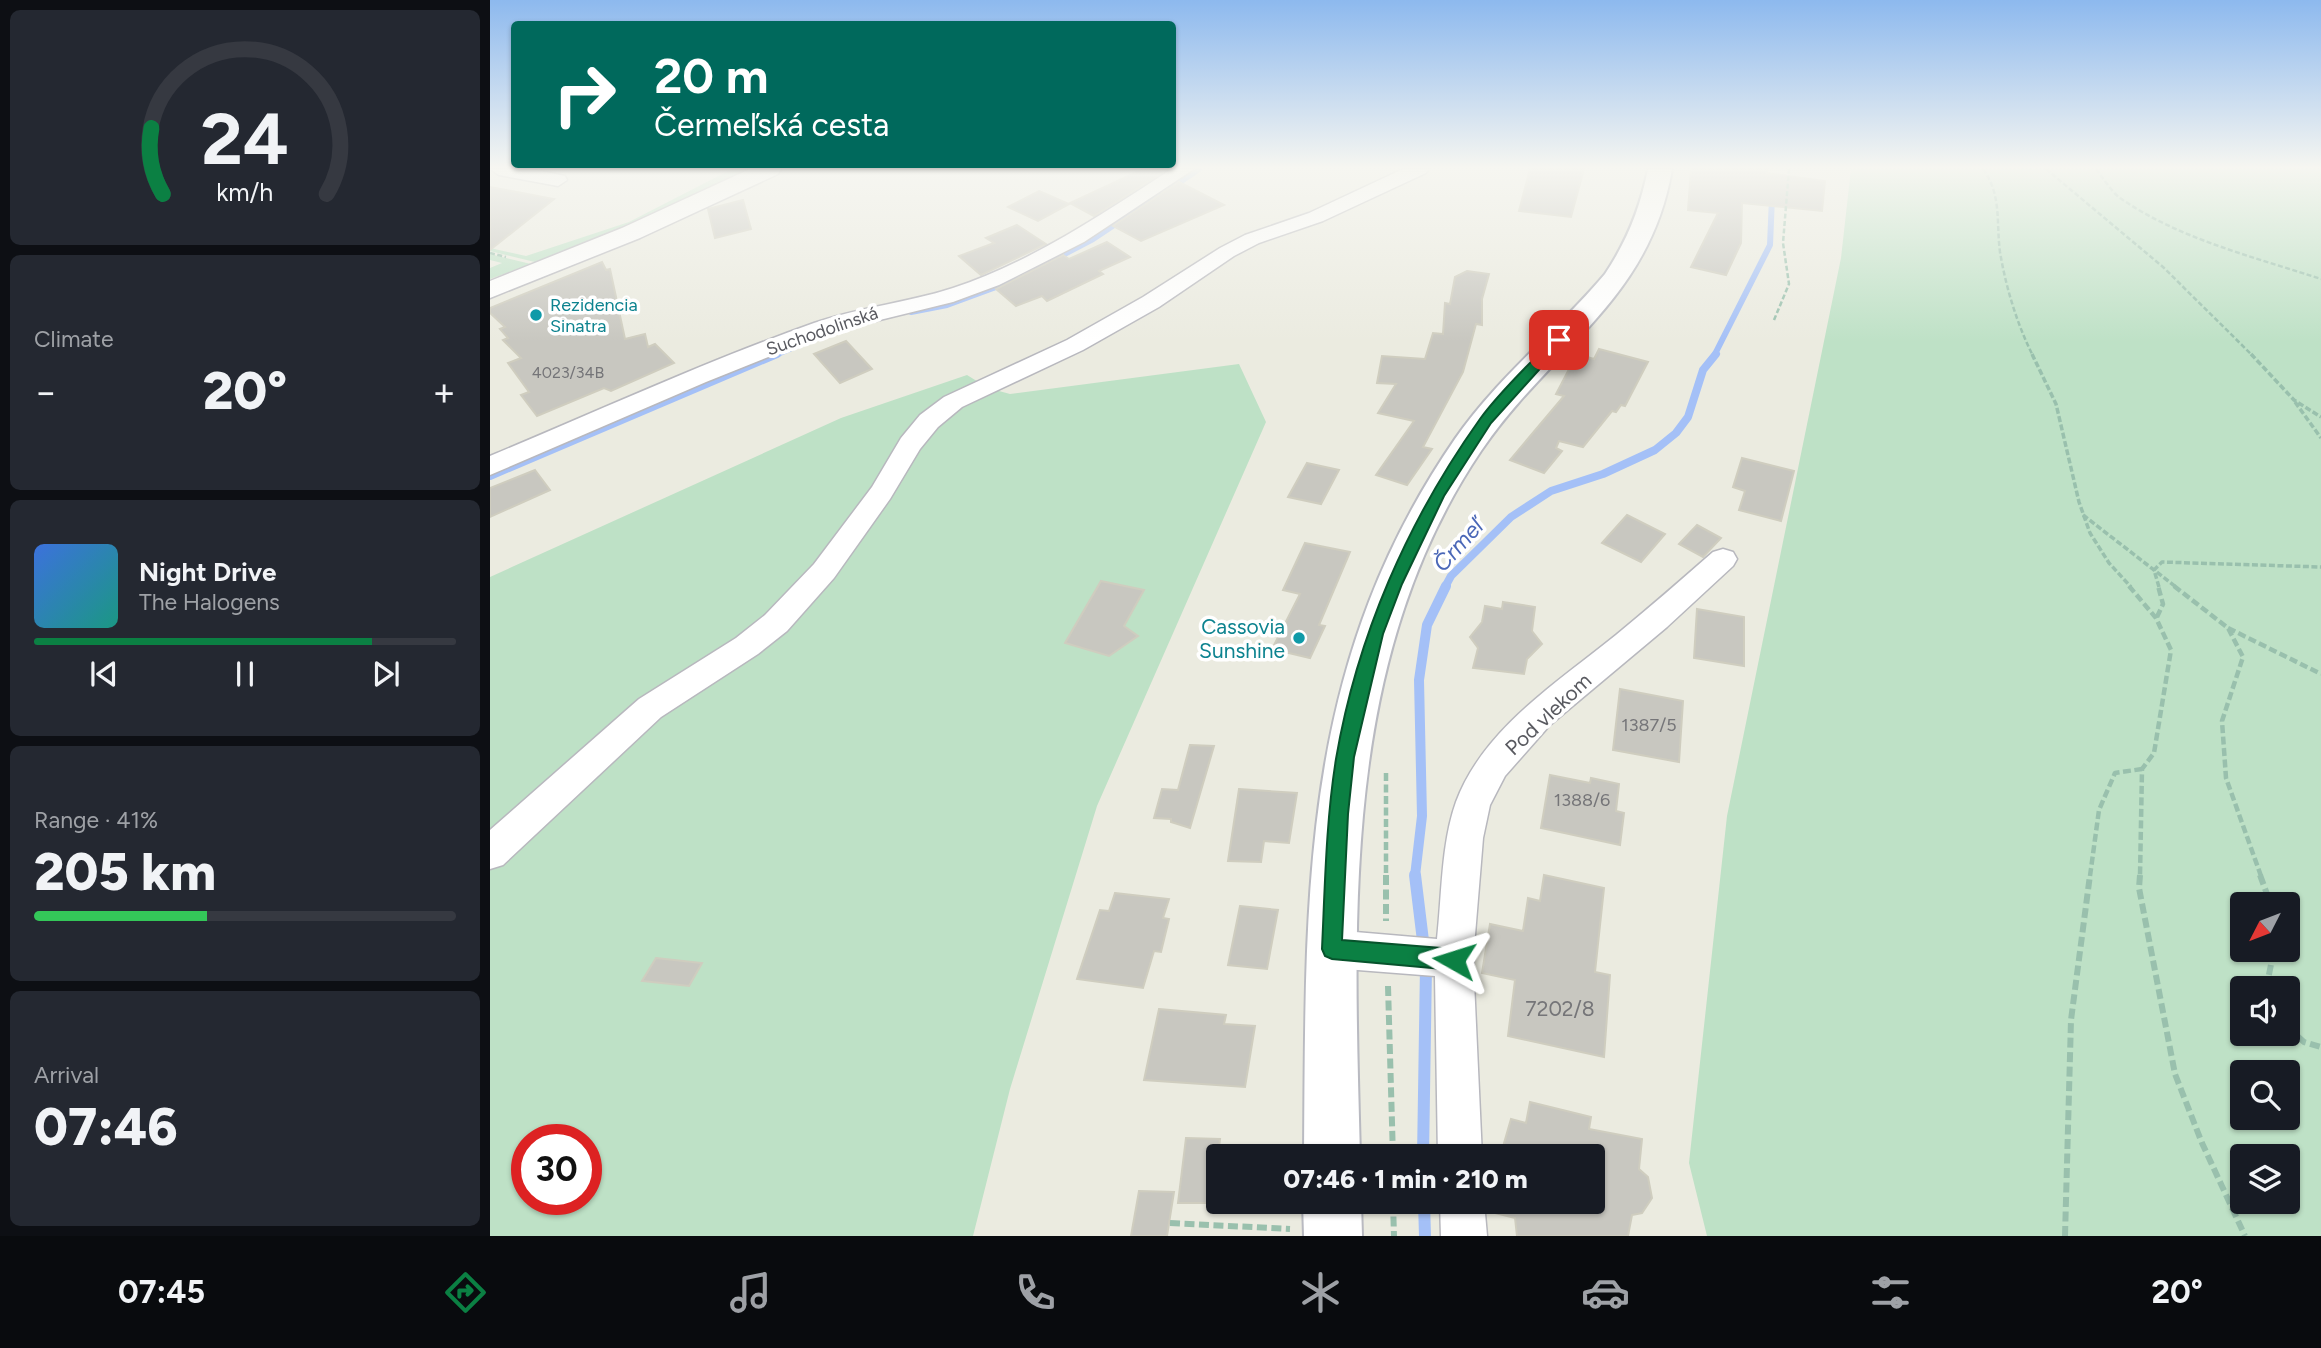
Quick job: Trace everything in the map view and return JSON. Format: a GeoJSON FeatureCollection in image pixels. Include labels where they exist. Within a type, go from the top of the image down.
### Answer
{"type":"FeatureCollection","features":[{"type":"Feature","properties":{"kind":"main road"},"geometry":{"type":"LineString","coordinates":[[1332,1144],[1332,949],[1338,814],[1346,757],[1372,646],[1394,584],[1437,495],[1486,420],[1544,355],[1590,309],[1628,260],[1644,227]]}},
{"type":"Feature","properties":{"kind":"street"},"geometry":{"type":"LineString","coordinates":[[490,290],[644,227]]}},
{"type":"Feature","properties":{"kind":"street","name":"Suchodolinská"},"geometry":{"type":"LineString","coordinates":[[490,466],[695,378],[823,327],[960,293],[1058,248],[1092,227]]}},
{"type":"Feature","properties":{"kind":"street"},"geometry":{"type":"LineString","coordinates":[[490,853],[650,708],[747,646],[776,623],[824,571],[881,493],[910,444],[929,421],[953,402],[1085,340],[1151,302],[1227,252],[1252,239],[1290,227]]}},
{"type":"Feature","properties":{"kind":"street","name":"Pod vlekom"},"geometry":{"type":"LineString","coordinates":[[1459,1144],[1443,959],[1473,803],[1493,766],[1539,716],[1647,628],[1723,559]]}},
{"type":"Feature","properties":{"kind":"street"},"geometry":{"type":"LineString","coordinates":[[1332,949],[1443,959]]}},
{"type":"Feature","properties":{"kind":"street"},"geometry":{"type":"LineString","coordinates":[[1463,1214],[1464,1236]]}},
{"type":"Feature","properties":{"kind":"path"},"geometry":{"type":"LineString","coordinates":[[1774,320],[1789,284],[1783,243],[1784,227]]}},
{"type":"Feature","properties":{"kind":"path"},"geometry":{"type":"LineString","coordinates":[[1999,227],[2000,248],[2007,281],[2022,331],[2056,405],[2082,514],[2102,552],[2157,617],[2167,634],[2171,650],[2154,753],[2142,769],[2139,888],[2175,1074],[2202,1143],[2245,1236]]}},
{"type":"Feature","properties":{"kind":"path"},"geometry":{"type":"LineString","coordinates":[[2115,227],[2163,267],[2220,321],[2294,400],[2321,438]]}},
{"type":"Feature","properties":{"kind":"path"},"geometry":{"type":"LineString","coordinates":[[2174,227],[2240,253],[2321,279]]}},
{"type":"Feature","properties":{"kind":"path"},"geometry":{"type":"LineString","coordinates":[[2294,400],[2321,417]]}},
{"type":"Feature","properties":{"kind":"path"},"geometry":{"type":"LineString","coordinates":[[2082,514],[2228,628],[2321,674]]}},
{"type":"Feature","properties":{"kind":"path"},"geometry":{"type":"LineString","coordinates":[[2154,570],[2162,562],[2321,567]]}},
{"type":"Feature","properties":{"kind":"path"},"geometry":{"type":"LineString","coordinates":[[2154,570],[2163,604],[2157,617]]}},
{"type":"Feature","properties":{"kind":"path"},"geometry":{"type":"LineString","coordinates":[[2228,628],[2243,657],[2222,721],[2227,778],[2266,892]]}},
{"type":"Feature","properties":{"kind":"path"},"geometry":{"type":"LineString","coordinates":[[1386,759],[1393,1144]]}},
{"type":"Feature","properties":{"kind":"path"},"geometry":{"type":"LineString","coordinates":[[2065,1236],[2071,1020],[2099,810],[2115,773],[2142,769]]}},
{"type":"Feature","properties":{"kind":"path"},"geometry":{"type":"LineString","coordinates":[[2300,1038],[2321,1047]]}},
{"type":"Feature","properties":{"kind":"path"},"geometry":{"type":"LineString","coordinates":[[1393,1214],[1394,1236]]}},
{"type":"Feature","properties":{"kind":"path"},"geometry":{"type":"LineString","coordinates":[[1170,1223],[1318,1222]]}},
{"type":"Feature","properties":{"kind":"green space"},"geometry":{"type":"Polygon","coordinates":[[[615,227],[628,227],[539,263],[490,251],[490,248],[526,256],[615,227]]]}},
{"type":"Feature","properties":{"kind":"green space"},"geometry":{"type":"Polygon","coordinates":[[[1845,227],[2321,227],[2321,1236],[1707,1236],[1689,1163],[1727,816],[1841,258],[1845,227]]]}},
{"type":"Feature","properties":{"kind":"green space"},"geometry":{"type":"Polygon","coordinates":[[[490,254],[531,264],[490,279],[490,268],[502,263],[490,260],[490,254]]]}},
{"type":"Feature","properties":{"kind":"green space"},"geometry":{"type":"Polygon","coordinates":[[[1239,364],[1266,422],[1097,806],[1010,1089],[973,1236],[490,1236],[490,577],[841,418],[967,375],[988,388],[1010,394],[1239,364]]]}},
{"type":"Feature","properties":{"kind":"building"},"geometry":{"type":"Polygon","coordinates":[[[490,227],[519,227],[490,250],[490,227]]]}},
{"type":"Feature","properties":{"kind":"building"},"geometry":{"type":"Polygon","coordinates":[[[712,227],[750,227],[751,229],[715,238],[712,227]]]}},
{"type":"Feature","properties":{"kind":"building"},"geometry":{"type":"Polygon","coordinates":[[[1020,227],[1046,244],[981,275],[959,256],[994,243],[986,238],[1020,227]]]}},
{"type":"Feature","properties":{"kind":"building"},"geometry":{"type":"Polygon","coordinates":[[[1114,227],[1174,227],[1141,241],[1114,227]]]}},
{"type":"Feature","properties":{"kind":"building"},"geometry":{"type":"Polygon","coordinates":[[[1711,227],[1741,227],[1741,243],[1726,275],[1691,267],[1711,227]]]}},
{"type":"Feature","properties":{"kind":"building"},"geometry":{"type":"Polygon","coordinates":[[[1107,242],[1130,257],[1099,271],[1103,274],[1047,301],[1042,296],[1016,306],[996,289],[1063,255],[1069,259],[1107,242]]]}},
{"type":"Feature","properties":{"kind":"building"},"geometry":{"type":"Polygon","coordinates":[[[602,262],[606,270],[610,269],[625,339],[645,334],[648,347],[655,344],[674,363],[611,391],[604,388],[537,416],[521,395],[529,392],[508,363],[521,358],[503,340],[508,338],[500,329],[505,327],[490,313],[490,308],[602,262]]]}},
{"type":"Feature","properties":{"kind":"building"},"geometry":{"type":"Polygon","coordinates":[[[1467,271],[1489,274],[1482,299],[1482,325],[1476,324],[1463,372],[1423,447],[1432,449],[1407,485],[1376,475],[1414,421],[1378,413],[1396,384],[1377,383],[1382,356],[1425,359],[1433,333],[1443,334],[1445,303],[1450,304],[1455,277],[1467,271]]]}},
{"type":"Feature","properties":{"kind":"building"},"geometry":{"type":"Polygon","coordinates":[[[846,341],[872,369],[840,383],[814,354],[846,341]]]}},
{"type":"Feature","properties":{"kind":"building"},"geometry":{"type":"Polygon","coordinates":[[[1599,349],[1648,362],[1625,406],[1621,405],[1616,412],[1612,411],[1583,447],[1559,441],[1556,448],[1562,451],[1544,473],[1510,460],[1564,396],[1556,394],[1577,354],[1594,359],[1599,349]]]}},
{"type":"Feature","properties":{"kind":"building"},"geometry":{"type":"Polygon","coordinates":[[[1742,458],[1794,471],[1781,521],[1739,510],[1745,491],[1733,487],[1742,458]]]}},
{"type":"Feature","properties":{"kind":"building"},"geometry":{"type":"Polygon","coordinates":[[[1307,463],[1339,470],[1321,504],[1288,497],[1307,463]]]}},
{"type":"Feature","properties":{"kind":"building"},"geometry":{"type":"Polygon","coordinates":[[[535,470],[550,490],[490,517],[490,488],[535,470]]]}},
{"type":"Feature","properties":{"kind":"building"},"geometry":{"type":"Polygon","coordinates":[[[1627,515],[1665,534],[1641,562],[1602,543],[1627,515]]]}},
{"type":"Feature","properties":{"kind":"building"},"geometry":{"type":"Polygon","coordinates":[[[1697,525],[1721,538],[1703,557],[1679,544],[1697,525]]]}},
{"type":"Feature","properties":{"kind":"building"},"geometry":{"type":"Polygon","coordinates":[[[1305,543],[1350,552],[1319,625],[1325,626],[1310,658],[1272,649],[1300,594],[1283,590],[1305,543]]]}},
{"type":"Feature","properties":{"kind":"building"},"geometry":{"type":"Polygon","coordinates":[[[1101,581],[1144,590],[1124,626],[1138,636],[1109,656],[1065,643],[1101,581]]]}},
{"type":"Feature","properties":{"kind":"building"},"geometry":{"type":"Polygon","coordinates":[[[1503,602],[1535,607],[1532,631],[1542,644],[1527,659],[1524,674],[1473,668],[1478,648],[1470,637],[1482,622],[1485,606],[1502,609],[1503,602]]]}},
{"type":"Feature","properties":{"kind":"building"},"geometry":{"type":"Polygon","coordinates":[[[1697,609],[1744,617],[1744,666],[1694,658],[1697,609]]]}},
{"type":"Feature","properties":{"kind":"building"},"geometry":{"type":"Polygon","coordinates":[[[1620,689],[1683,701],[1679,762],[1613,750],[1620,689]]]}},
{"type":"Feature","properties":{"kind":"building"},"geometry":{"type":"Polygon","coordinates":[[[1190,745],[1214,746],[1190,828],[1171,822],[1171,819],[1154,818],[1162,789],[1178,790],[1190,745]]]}},
{"type":"Feature","properties":{"kind":"building"},"geometry":{"type":"Polygon","coordinates":[[[1550,775],[1590,783],[1591,778],[1619,784],[1616,811],[1624,813],[1620,845],[1541,828],[1550,775]]]}},
{"type":"Feature","properties":{"kind":"building"},"geometry":{"type":"Polygon","coordinates":[[[1239,789],[1297,793],[1289,843],[1264,841],[1261,862],[1228,861],[1239,789]]]}},
{"type":"Feature","properties":{"kind":"building"},"geometry":{"type":"Polygon","coordinates":[[[1544,875],[1604,888],[1595,972],[1610,975],[1604,1057],[1508,1036],[1515,980],[1482,973],[1490,924],[1523,931],[1528,898],[1540,901],[1544,875]]]}},
{"type":"Feature","properties":{"kind":"building"},"geometry":{"type":"Polygon","coordinates":[[[1115,893],[1169,899],[1163,918],[1169,919],[1161,952],[1154,951],[1143,988],[1077,979],[1100,910],[1109,911],[1115,893]]]}},
{"type":"Feature","properties":{"kind":"building"},"geometry":{"type":"Polygon","coordinates":[[[1240,906],[1278,910],[1267,969],[1228,965],[1240,906]]]}},
{"type":"Feature","properties":{"kind":"building"},"geometry":{"type":"Polygon","coordinates":[[[656,958],[702,963],[689,986],[642,981],[656,958]]]}},
{"type":"Feature","properties":{"kind":"building"},"geometry":{"type":"Polygon","coordinates":[[[1159,1009],[1226,1015],[1224,1024],[1255,1026],[1245,1087],[1144,1080],[1159,1009]]]}},
{"type":"Feature","properties":{"kind":"building"},"geometry":{"type":"Polygon","coordinates":[[[1530,1102],[1591,1117],[1589,1129],[1642,1139],[1639,1169],[1648,1177],[1652,1198],[1642,1213],[1632,1215],[1628,1236],[1517,1236],[1515,1218],[1499,1214],[1605,1214],[1605,1144],[1504,1144],[1511,1119],[1526,1123],[1530,1102]]]}},
{"type":"Feature","properties":{"kind":"building"},"geometry":{"type":"Polygon","coordinates":[[[1186,1138],[1220,1139],[1219,1144],[1206,1144],[1206,1203],[1178,1203],[1186,1138]]]}},
{"type":"Feature","properties":{"kind":"building"},"geometry":{"type":"Polygon","coordinates":[[[1139,1191],[1174,1192],[1167,1236],[1131,1236],[1139,1191]]]}},
{"type":"Feature","properties":{"kind":"waterway"},"geometry":{"type":"LineString","coordinates":[[1036,269],[1111,227]]}},
{"type":"Feature","properties":{"kind":"waterway","name":"Črmeľ"},"geometry":{"type":"LineString","coordinates":[[1714,356],[1770,245],[1771,227]]}},
{"type":"Feature","properties":{"kind":"waterway"},"geometry":{"type":"LineString","coordinates":[[911,312],[947,305],[1015,280]]}},
{"type":"Feature","properties":{"kind":"waterway"},"geometry":{"type":"LineString","coordinates":[[773,356],[810,340]]}},
{"type":"Feature","properties":{"kind":"waterway"},"geometry":{"type":"LineString","coordinates":[[490,476],[777,354]]}},
{"type":"Feature","properties":{"kind":"waterway","name":"Črmeľ"},"geometry":{"type":"LineString","coordinates":[[1445,587],[1451,576],[1511,517],[1551,491],[1603,474],[1655,450],[1676,433],[1688,417],[1703,370],[1716,354]]}},
{"type":"Feature","properties":{"kind":"waterway","name":"Črmeľ"},"geometry":{"type":"LineString","coordinates":[[1415,875],[1422,816],[1419,680],[1427,625],[1446,586]]}},
{"type":"Feature","properties":{"kind":"waterway","name":"Črmeľ"},"geometry":{"type":"LineString","coordinates":[[1415,875],[1424,949]]}},
{"type":"Feature","properties":{"kind":"waterway","name":"Črmeľ"},"geometry":{"type":"LineString","coordinates":[[1423,1144],[1426,966]]}},
{"type":"Feature","properties":{"kind":"waterway","name":"Črmeľ"},"geometry":{"type":"LineString","coordinates":[[1424,1214],[1425,1236]]}},
{"type":"Feature","properties":{"kind":"place","name":"Rezidencia Sinatra"},"geometry":{"type":"Point","coordinates":[536,315]}},
{"type":"Feature","properties":{"kind":"place","name":"Cassovia Sunshine"},"geometry":{"type":"Point","coordinates":[1299,638]}},
{"type":"Feature","properties":{"kind":"route"},"geometry":{"type":"LineString","coordinates":[[1454,960],[1332,949],[1338,814],[1346,757],[1375,634],[1394,584],[1437,495],[1486,420],[1559,340]]}}]}
